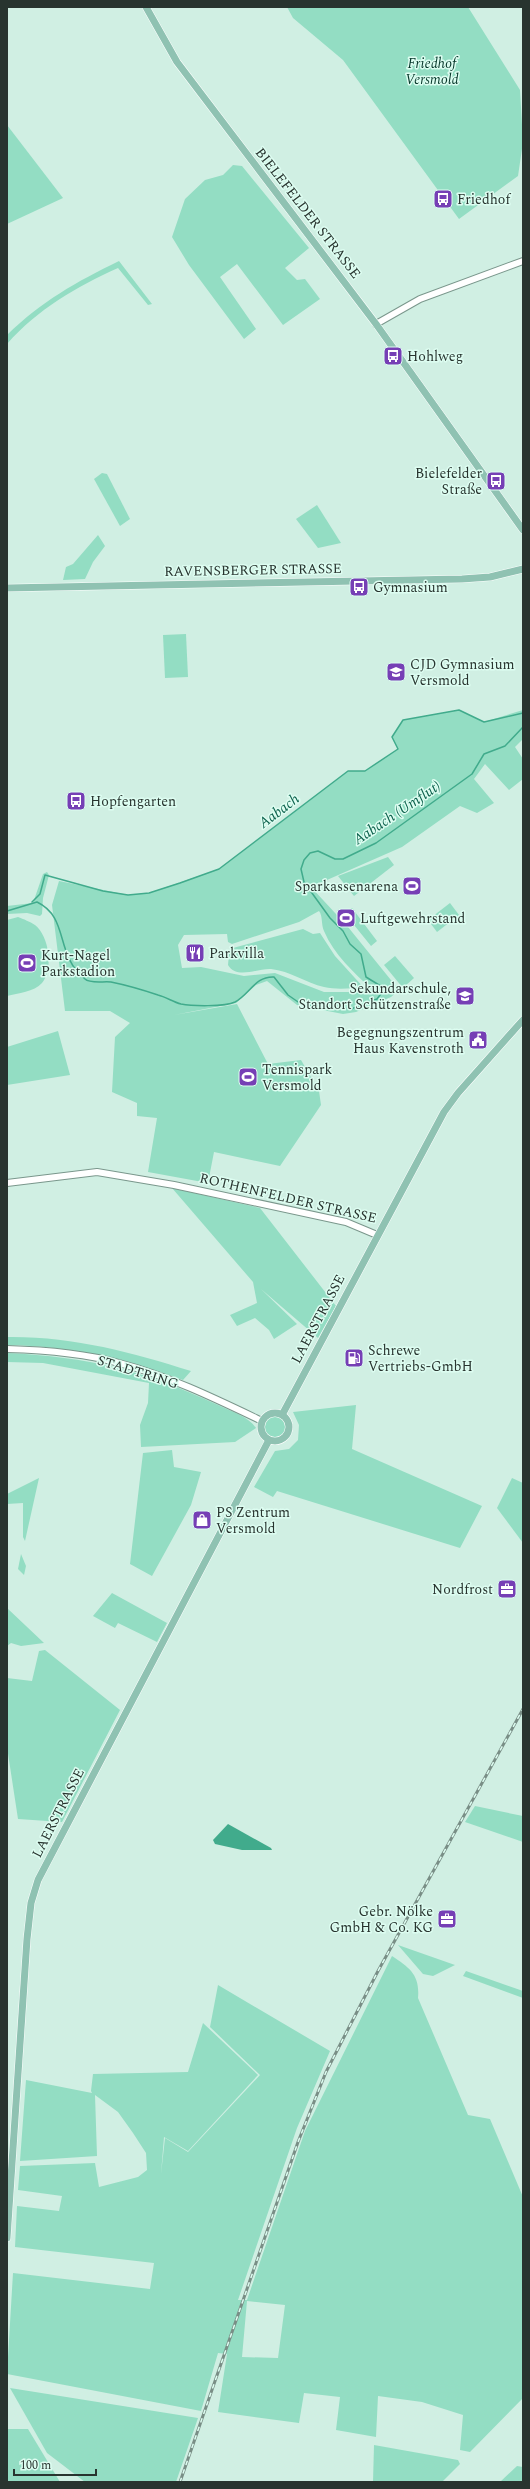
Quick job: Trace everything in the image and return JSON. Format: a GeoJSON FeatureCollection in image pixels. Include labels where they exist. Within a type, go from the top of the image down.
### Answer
{"type":"FeatureCollection","features":[{"type":"Feature","properties":{"kind":"main road","name":"BIELEFELDER STRASSE"},"geometry":{"type":"LineString","coordinates":[[146,7],[177,62],[376,324],[523,530]]}},
{"type":"Feature","properties":{"kind":"main road","name":"RAVENSBERGER STRASSE"},"geometry":{"type":"LineString","coordinates":[[7,588],[462,579],[490,577],[523,569]]}},
{"type":"Feature","properties":{"kind":"main road","name":"ROTHENFELDER STRASSE"},"geometry":{"type":"LineString","coordinates":[[377,1235],[450,1103],[523,1020]]}},
{"type":"Feature","properties":{"kind":"main road","name":"LAERSTRASSE"},"geometry":{"type":"LineString","coordinates":[[282,1415],[377,1235]]}},
{"type":"Feature","properties":{"kind":"main road"},"geometry":{"type":"LineString","coordinates":[[271,1414],[282,1415],[287,1421],[288,1432],[278,1441],[269,1440],[261,1430],[262,1422],[271,1414]]}},
{"type":"Feature","properties":{"kind":"main road","name":"LAERSTRASSE"},"geometry":{"type":"LineString","coordinates":[[7,2238],[27,1939],[34,1890],[77,1803],[269,1440]]}},
{"type":"Feature","properties":{"kind":"street"},"geometry":{"type":"LineString","coordinates":[[376,324],[420,299],[523,261]]}},
{"type":"Feature","properties":{"kind":"street","name":"ROTHENFELDER STRASSE"},"geometry":{"type":"LineString","coordinates":[[7,1183],[97,1172],[174,1185],[346,1222],[377,1235]]}},
{"type":"Feature","properties":{"kind":"street","name":"STADTRING"},"geometry":{"type":"LineString","coordinates":[[7,1349],[52,1352],[117,1362],[170,1380],[262,1422]]}},
{"type":"Feature","properties":{"kind":"green space","name":"Friedhof Versmold"},"geometry":{"type":"Polygon","coordinates":[[[287,7],[468,7],[520,90],[523,142],[518,176],[459,219],[343,60],[293,18],[287,7]]]}},
{"type":"Feature","properties":{"kind":"green space"},"geometry":{"type":"Polygon","coordinates":[[[7,125],[63,198],[7,224],[7,125]]]}},
{"type":"Feature","properties":{"kind":"green space"},"geometry":{"type":"Polygon","coordinates":[[[233,165],[242,166],[309,248],[285,268],[297,280],[305,279],[320,299],[283,325],[237,264],[220,277],[256,329],[244,339],[189,265],[172,237],[185,199],[205,180],[223,175],[233,165]]]}},
{"type":"Feature","properties":{"kind":"green space"},"geometry":{"type":"Polygon","coordinates":[[[119,261],[152,304],[148,305],[118,268],[87,283],[58,300],[19,331],[7,344],[7,335],[46,302],[88,277],[119,261]]]}},
{"type":"Feature","properties":{"kind":"green space"},"geometry":{"type":"Polygon","coordinates":[[[102,473],[107,474],[130,519],[120,526],[94,479],[102,473]]]}},
{"type":"Feature","properties":{"kind":"green space"},"geometry":{"type":"Polygon","coordinates":[[[317,505],[341,543],[318,548],[296,519],[317,505]]]}},
{"type":"Feature","properties":{"kind":"green space"},"geometry":{"type":"Polygon","coordinates":[[[98,535],[105,546],[93,562],[85,579],[63,580],[66,567],[73,564],[98,535]]]}},
{"type":"Feature","properties":{"kind":"green space"},"geometry":{"type":"Polygon","coordinates":[[[186,634],[188,677],[165,678],[163,635],[186,634]]]}},
{"type":"Feature","properties":{"kind":"green space"},"geometry":{"type":"Polygon","coordinates":[[[459,710],[484,722],[523,710],[523,739],[515,747],[523,759],[523,779],[509,790],[485,764],[474,779],[494,803],[477,813],[460,806],[402,847],[311,887],[348,927],[399,990],[391,997],[356,1012],[343,1014],[297,1005],[267,981],[256,985],[236,1003],[174,1015],[237,1004],[268,1064],[301,1060],[319,1091],[321,1105],[280,1166],[214,1152],[208,1183],[148,1172],[157,1118],[137,1116],[137,1103],[112,1092],[115,1037],[130,1023],[110,1011],[65,1011],[52,905],[59,881],[128,895],[149,893],[219,869],[348,771],[365,771],[398,749],[392,737],[403,720],[459,710]],[[319,911],[299,922],[232,944],[228,942],[227,934],[184,935],[178,945],[182,968],[201,967],[244,976],[275,973],[324,992],[370,992],[371,989],[345,963],[333,948],[323,929],[319,911]]]}},
{"type":"Feature","properties":{"kind":"green space"},"geometry":{"type":"Polygon","coordinates":[[[388,857],[394,865],[354,896],[338,876],[388,857]]]}},
{"type":"Feature","properties":{"kind":"green space"},"geometry":{"type":"Polygon","coordinates":[[[47,872],[49,875],[43,898],[42,914],[40,916],[27,913],[7,914],[7,906],[33,903],[43,874],[47,872]]]}},
{"type":"Feature","properties":{"kind":"green space"},"geometry":{"type":"Polygon","coordinates":[[[450,903],[459,915],[437,932],[428,920],[450,903]]]}},
{"type":"Feature","properties":{"kind":"green space"},"geometry":{"type":"Polygon","coordinates":[[[352,908],[377,941],[371,946],[350,920],[347,923],[341,916],[352,908]]]}},
{"type":"Feature","properties":{"kind":"green space","name":"Kurt-Nagel Parkstadion"},"geometry":{"type":"Polygon","coordinates":[[[18,917],[35,925],[44,937],[47,944],[49,961],[48,970],[46,977],[39,986],[21,993],[7,996],[7,920],[18,917]]]}},
{"type":"Feature","properties":{"kind":"green space"},"geometry":{"type":"Polygon","coordinates":[[[303,929],[313,934],[320,933],[335,956],[364,988],[329,988],[278,970],[266,969],[242,973],[237,972],[228,965],[229,954],[233,948],[303,929]]]}},
{"type":"Feature","properties":{"kind":"green space"},"geometry":{"type":"Polygon","coordinates":[[[395,956],[414,978],[403,988],[384,965],[395,956]]]}},
{"type":"Feature","properties":{"kind":"green space"},"geometry":{"type":"Polygon","coordinates":[[[58,1031],[70,1075],[7,1085],[7,1047],[58,1031]]]}},
{"type":"Feature","properties":{"kind":"green space"},"geometry":{"type":"Polygon","coordinates":[[[172,1188],[260,1208],[336,1306],[318,1338],[261,1289],[297,1324],[274,1339],[269,1330],[255,1318],[237,1326],[230,1315],[257,1303],[253,1282],[172,1188]]]}},
{"type":"Feature","properties":{"kind":"green space"},"geometry":{"type":"Polygon","coordinates":[[[7,1337],[54,1339],[100,1346],[191,1371],[183,1380],[139,1366],[96,1355],[54,1348],[7,1345],[7,1337]]]}},
{"type":"Feature","properties":{"kind":"green space"},"geometry":{"type":"Polygon","coordinates":[[[7,1353],[37,1355],[90,1362],[140,1374],[191,1393],[244,1417],[256,1428],[235,1442],[141,1447],[140,1425],[148,1403],[149,1383],[43,1363],[7,1362],[7,1353]]]}},
{"type":"Feature","properties":{"kind":"green space"},"geometry":{"type":"Polygon","coordinates":[[[356,1405],[352,1449],[482,1506],[460,1548],[277,1491],[273,1497],[254,1487],[275,1451],[289,1449],[298,1440],[299,1425],[293,1412],[356,1405]]]}},
{"type":"Feature","properties":{"kind":"green space"},"geometry":{"type":"Polygon","coordinates":[[[275,1415],[283,1419],[287,1427],[283,1435],[275,1439],[267,1435],[263,1427],[267,1419],[275,1415]]]}},
{"type":"Feature","properties":{"kind":"green space"},"geometry":{"type":"Polygon","coordinates":[[[172,1450],[174,1467],[201,1472],[191,1505],[152,1576],[130,1564],[143,1453],[172,1450]]]}},
{"type":"Feature","properties":{"kind":"green space"},"geometry":{"type":"Polygon","coordinates":[[[39,1478],[25,1541],[23,1537],[23,1503],[7,1504],[7,1494],[39,1478]]]}},
{"type":"Feature","properties":{"kind":"green space"},"geometry":{"type":"Polygon","coordinates":[[[512,1478],[523,1483],[523,1543],[497,1508],[512,1478]]]}},
{"type":"Feature","properties":{"kind":"green space"},"geometry":{"type":"Polygon","coordinates":[[[21,1554],[26,1566],[24,1575],[18,1569],[21,1554]]]}},
{"type":"Feature","properties":{"kind":"green space"},"geometry":{"type":"Polygon","coordinates":[[[112,1593],[167,1623],[157,1642],[118,1623],[115,1628],[93,1616],[112,1593]]]}},
{"type":"Feature","properties":{"kind":"green space"},"geometry":{"type":"Polygon","coordinates":[[[7,1608],[44,1643],[21,1646],[11,1643],[7,1646],[7,1608]]]}},
{"type":"Feature","properties":{"kind":"green space"},"geometry":{"type":"Polygon","coordinates":[[[45,1650],[120,1710],[62,1822],[18,1819],[7,1747],[7,1678],[32,1681],[39,1651],[45,1650]]]}},
{"type":"Feature","properties":{"kind":"green space"},"geometry":{"type":"Polygon","coordinates":[[[475,1806],[523,1816],[523,1842],[465,1822],[475,1806]]]}},
{"type":"Feature","properties":{"kind":"green space"},"geometry":{"type":"Polygon","coordinates":[[[398,1945],[455,1965],[433,1976],[423,1974],[398,1945]]]}},
{"type":"Feature","properties":{"kind":"green space"},"geometry":{"type":"Polygon","coordinates":[[[392,1956],[409,1968],[415,1978],[417,1983],[418,1998],[468,2115],[490,2119],[523,2197],[523,2398],[470,2452],[460,2450],[463,2415],[422,2402],[378,2396],[376,2437],[336,2430],[340,2397],[304,2393],[299,2423],[218,2412],[227,2354],[218,2353],[201,2411],[7,2374],[13,2273],[150,2289],[154,2263],[15,2247],[17,2206],[59,2211],[62,2196],[18,2190],[20,2166],[95,2163],[99,2187],[138,2177],[147,2170],[146,2153],[133,2133],[118,2112],[95,2095],[97,2156],[20,2161],[26,2080],[92,2093],[93,2074],[188,2072],[203,2023],[258,2075],[188,2151],[164,2137],[161,2174],[165,2138],[188,2152],[260,2075],[210,2027],[218,1985],[330,2051],[297,2128],[238,2300],[247,2300],[305,2131],[392,1956]],[[247,2301],[242,2357],[278,2358],[285,2305],[247,2301]]]}},
{"type":"Feature","properties":{"kind":"green space"},"geometry":{"type":"Polygon","coordinates":[[[466,1971],[523,1991],[523,1998],[463,1976],[466,1971]]]}},
{"type":"Feature","properties":{"kind":"green space"},"geometry":{"type":"Polygon","coordinates":[[[10,2388],[198,2418],[176,2482],[85,2482],[47,2453],[10,2388]]]}},
{"type":"Feature","properties":{"kind":"green space"},"geometry":{"type":"Polygon","coordinates":[[[7,2429],[28,2429],[60,2482],[7,2481],[7,2429]]]}},
{"type":"Feature","properties":{"kind":"green space"},"geometry":{"type":"Polygon","coordinates":[[[374,2445],[458,2460],[460,2464],[442,2482],[373,2482],[374,2445]]]}},
{"type":"Feature","properties":{"kind":"green space"},"geometry":{"type":"Polygon","coordinates":[[[517,2466],[523,2467],[523,2482],[500,2482],[517,2466]]]}},
{"type":"Feature","properties":{"kind":"shaded area"},"geometry":{"type":"Polygon","coordinates":[[[228,1824],[271,1848],[272,1850],[242,1850],[215,1844],[213,1840],[228,1824]]]}},
{"type":"Feature","properties":{"kind":"waterway","name":"Aabach"},"geometry":{"type":"LineString","coordinates":[[32,902],[40,894],[45,875],[103,891],[128,895],[149,893],[219,869],[348,771],[365,771],[398,749],[392,737],[403,720],[459,710],[484,722],[523,713]]}},
{"type":"Feature","properties":{"kind":"waterway","name":"Aabach (Umflut)"},"geometry":{"type":"LineString","coordinates":[[7,911],[37,902],[47,909],[54,917],[59,927],[69,959],[75,969],[87,981],[111,982],[140,989],[181,1004],[208,1006],[224,1005],[235,1002],[245,995],[257,982],[267,977],[274,977],[288,995],[301,1004],[351,1009],[377,999],[383,991],[379,985],[366,977],[361,954],[350,944],[343,931],[330,918],[304,882],[301,869],[304,860],[310,853],[318,851],[335,859],[343,859],[376,843],[472,774],[484,754],[505,746],[523,727]]}},
{"type":"Feature","properties":{"kind":"railway"},"geometry":{"type":"LineString","coordinates":[[180,2482],[298,2142],[326,2072],[378,1971],[523,1709]]}},
{"type":"Feature","properties":{"kind":"place","name":"Friedhof"},"geometry":{"type":"Point","coordinates":[443,199]}},
{"type":"Feature","properties":{"kind":"place","name":"Hohlweg"},"geometry":{"type":"Point","coordinates":[393,356]}},
{"type":"Feature","properties":{"kind":"place","name":"Bielefelder Straße"},"geometry":{"type":"Point","coordinates":[496,481]}},
{"type":"Feature","properties":{"kind":"place","name":"Gymnasium"},"geometry":{"type":"Point","coordinates":[359,587]}},
{"type":"Feature","properties":{"kind":"place","name":"CJD Gymnasium Versmold"},"geometry":{"type":"Point","coordinates":[396,672]}},
{"type":"Feature","properties":{"kind":"place","name":"Hopfengarten"},"geometry":{"type":"Point","coordinates":[76,801]}},
{"type":"Feature","properties":{"kind":"place","name":"Sparkassenarena"},"geometry":{"type":"Point","coordinates":[412,886]}},
{"type":"Feature","properties":{"kind":"place","name":"Luftgewehrstand"},"geometry":{"type":"Point","coordinates":[346,918]}},
{"type":"Feature","properties":{"kind":"place","name":"Parkvilla"},"geometry":{"type":"Point","coordinates":[195,953]}},
{"type":"Feature","properties":{"kind":"place","name":"Kurt-Nagel Parkstadion"},"geometry":{"type":"Point","coordinates":[27,963]}},
{"type":"Feature","properties":{"kind":"place","name":"Sekundarschule, Standort Schützenstraße"},"geometry":{"type":"Point","coordinates":[465,996]}},
{"type":"Feature","properties":{"kind":"place","name":"Begegnungszentrum Haus Kavenstroth"},"geometry":{"type":"Point","coordinates":[478,1040]}},
{"type":"Feature","properties":{"kind":"place","name":"Tennispark Versmold"},"geometry":{"type":"Point","coordinates":[248,1077]}},
{"type":"Feature","properties":{"kind":"place","name":"Schrewe Vertriebs-GmbH"},"geometry":{"type":"Point","coordinates":[354,1358]}},
{"type":"Feature","properties":{"kind":"place","name":"PS Zentrum Versmold"},"geometry":{"type":"Point","coordinates":[202,1520]}},
{"type":"Feature","properties":{"kind":"place","name":"Nordfrost"},"geometry":{"type":"Point","coordinates":[507,1589]}},
{"type":"Feature","properties":{"kind":"place","name":"Gebr. Nölke GmbH & Co. KG"},"geometry":{"type":"Point","coordinates":[447,1919]}}]}
